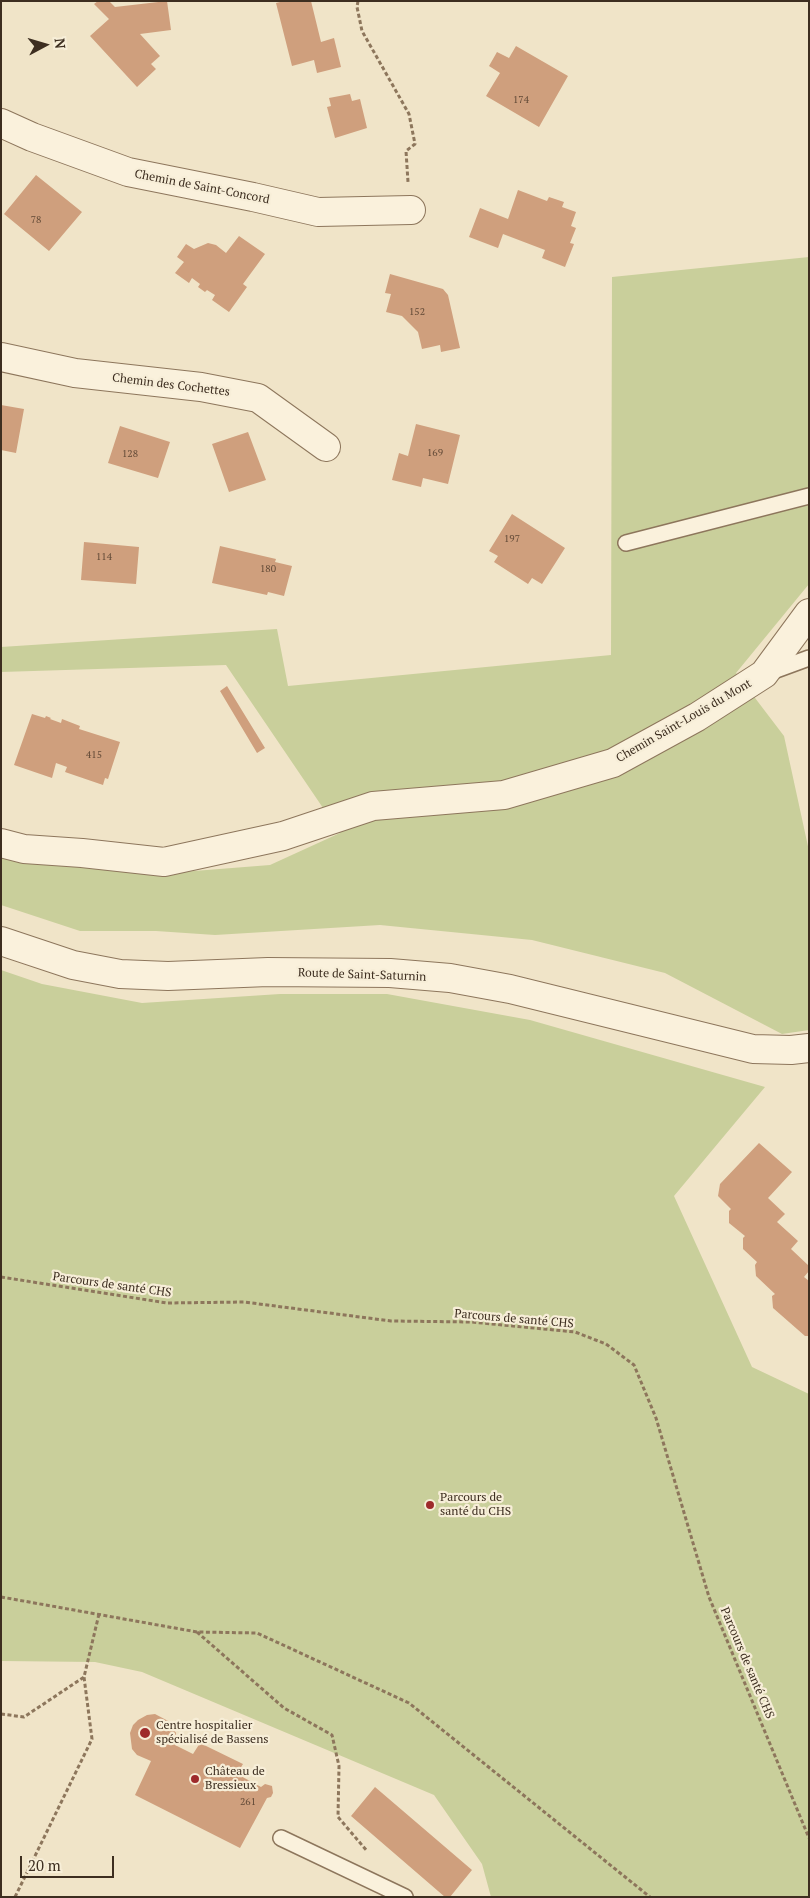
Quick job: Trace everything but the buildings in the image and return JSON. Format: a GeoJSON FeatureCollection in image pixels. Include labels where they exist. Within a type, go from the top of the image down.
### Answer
{"type":"FeatureCollection","features":[{"type":"Feature","properties":{"kind":"street","name":"Chemin de Saint-Concord"},"geometry":{"type":"LineString","coordinates":[[1,123],[32,137],[128,172],[318,212],[410,210]]}},
{"type":"Feature","properties":{"kind":"street","name":"Chemin des Cochettes"},"geometry":{"type":"LineString","coordinates":[[1,357],[75,373],[201,387],[258,398],[326,447]]}},
{"type":"Feature","properties":{"kind":"street","name":"Chemin Saint-Louis du Mont"},"geometry":{"type":"LineString","coordinates":[[1,843],[24,849],[164,862],[283,836],[373,806],[504,795],[613,763],[697,717],[764,674],[809,613]]}},
{"type":"Feature","properties":{"kind":"street","name":"Route de Saint-Saturnin"},"geometry":{"type":"LineString","coordinates":[[1,941],[73,965],[120,974],[168,976],[268,972],[390,973],[450,978],[510,989],[753,1049],[791,1050],[809,1048]]}},
{"type":"Feature","properties":{"kind":"lane"},"geometry":{"type":"LineString","coordinates":[[626,543],[809,496]]}},
{"type":"Feature","properties":{"kind":"lane"},"geometry":{"type":"LineString","coordinates":[[764,674],[809,658]]}},
{"type":"Feature","properties":{"kind":"lane"},"geometry":{"type":"LineString","coordinates":[[281,1838],[405,1897]]}},
{"type":"Feature","properties":{"kind":"path"},"geometry":{"type":"LineString","coordinates":[[358,1],[356,6],[362,32],[409,114],[415,144],[406,151],[410,210]]}},
{"type":"Feature","properties":{"kind":"path","name":"Parcours de santé CHS"},"geometry":{"type":"LineString","coordinates":[[1,1277],[167,1303],[244,1302],[391,1322],[472,1322],[575,1332],[606,1344],[634,1365],[656,1418],[709,1597],[809,1838]]}},
{"type":"Feature","properties":{"kind":"path"},"geometry":{"type":"LineString","coordinates":[[1,1597],[197,1632],[257,1633],[409,1703],[650,1897]]}},
{"type":"Feature","properties":{"kind":"path"},"geometry":{"type":"LineString","coordinates":[[15,1897],[92,1738],[84,1677],[99,1614]]}},
{"type":"Feature","properties":{"kind":"path"},"geometry":{"type":"LineString","coordinates":[[197,1632],[284,1708],[332,1736],[339,1766],[338,1817],[368,1853]]}},
{"type":"Feature","properties":{"kind":"path"},"geometry":{"type":"LineString","coordinates":[[1,1714],[24,1717],[84,1677]]}},
{"type":"Feature","properties":{"kind":"green space"},"geometry":{"type":"Polygon","coordinates":[[[809,257],[809,584],[736,673],[784,736],[809,851],[809,1030],[782,1034],[665,973],[532,940],[380,925],[215,935],[156,931],[80,931],[1,905],[1,853],[169,873],[270,865],[340,833],[226,665],[1,672],[1,647],[277,629],[288,686],[611,655],[612,277],[809,257]]]}},
{"type":"Feature","properties":{"kind":"green space"},"geometry":{"type":"Polygon","coordinates":[[[1,970],[42,984],[142,1003],[280,994],[387,994],[530,1020],[765,1087],[674,1196],[752,1367],[809,1394],[809,1897],[491,1897],[482,1864],[434,1795],[142,1672],[95,1662],[1,1661],[1,970]]]}},
{"type":"Feature","properties":{"kind":"place","name":"Parcours de santé du CHS"},"geometry":{"type":"Point","coordinates":[430,1505]}},
{"type":"Feature","properties":{"kind":"place","name":"Centre hospitalier spécialisé de Bassens"},"geometry":{"type":"Point","coordinates":[145,1733]}},
{"type":"Feature","properties":{"kind":"place","name":"Château de Bressieux"},"geometry":{"type":"Point","coordinates":[195,1779]}}]}
